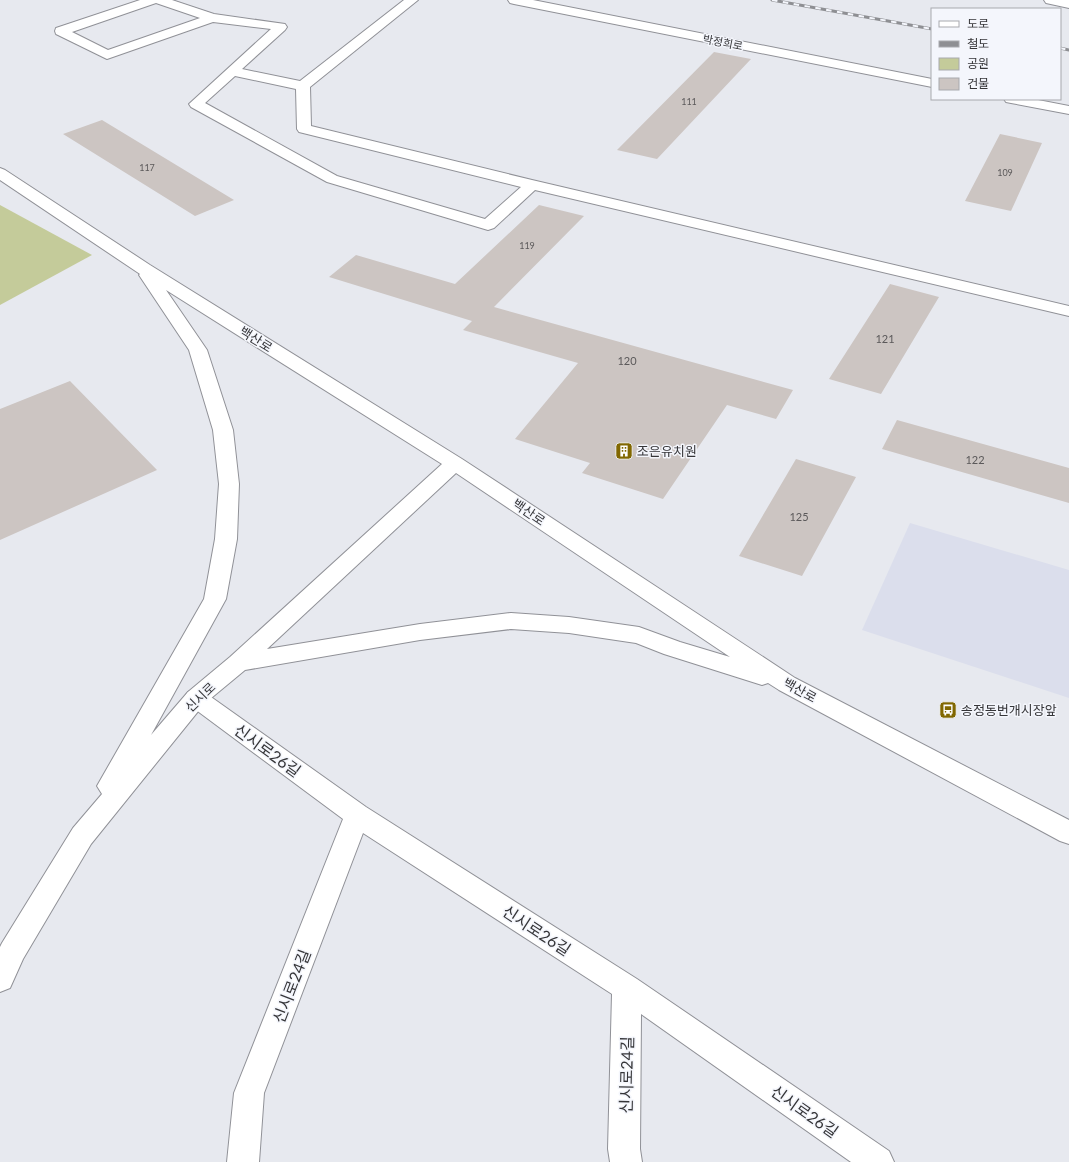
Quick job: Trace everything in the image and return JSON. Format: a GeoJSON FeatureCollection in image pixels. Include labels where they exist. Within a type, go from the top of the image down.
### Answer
{"type":"FeatureCollection","features":[{"type":"Feature","properties":{"kind":"street"},"geometry":{"type":"LineString","coordinates":[[152,0],[61,31],[107,55],[212,18]]}},
{"type":"Feature","properties":{"kind":"street"},"geometry":{"type":"LineString","coordinates":[[160,0],[212,18],[281,27],[196,104],[332,179],[488,225],[532,185]]}},
{"type":"Feature","properties":{"kind":"street"},"geometry":{"type":"LineString","coordinates":[[303,86],[412,0]]}},
{"type":"Feature","properties":{"kind":"street","name":"박정희로"},"geometry":{"type":"LineString","coordinates":[[514,0],[931,83]]}},
{"type":"Feature","properties":{"kind":"street"},"geometry":{"type":"LineString","coordinates":[[1050,0],[1069,4]]}},
{"type":"Feature","properties":{"kind":"street"},"geometry":{"type":"LineString","coordinates":[[232,71],[303,86]]}},
{"type":"Feature","properties":{"kind":"street"},"geometry":{"type":"LineString","coordinates":[[303,86],[304,129],[532,185],[1069,312]]}},
{"type":"Feature","properties":{"kind":"street"},"geometry":{"type":"LineString","coordinates":[[1017,100],[1069,110]]}},
{"type":"Feature","properties":{"kind":"street","name":"백산로"},"geometry":{"type":"LineString","coordinates":[[0,173],[144,269],[455,463],[787,684],[1069,833]]}},
{"type":"Feature","properties":{"kind":"street"},"geometry":{"type":"LineString","coordinates":[[82,836],[215,599],[226,539],[229,484],[224,437],[209,383],[198,350],[144,269]]}},
{"type":"Feature","properties":{"kind":"street","name":"신시로"},"geometry":{"type":"LineString","coordinates":[[0,979],[12,952],[82,836],[196,698],[238,663],[455,463]]}},
{"type":"Feature","properties":{"kind":"street"},"geometry":{"type":"LineString","coordinates":[[238,663],[420,632],[511,621],[569,626],[639,635],[672,648],[787,684]]}},
{"type":"Feature","properties":{"kind":"street","name":"신시로26길"},"geometry":{"type":"LineString","coordinates":[[196,698],[357,815],[627,988],[878,1162]]}},
{"type":"Feature","properties":{"kind":"street","name":"신시로24길"},"geometry":{"type":"LineString","coordinates":[[243,1162],[249,1093],[357,815]]}},
{"type":"Feature","properties":{"kind":"street","name":"신시로24길"},"geometry":{"type":"LineString","coordinates":[[626,1162],[624,1149],[627,988]]}},
{"type":"Feature","properties":{"kind":"shaded area"},"geometry":{"type":"Polygon","coordinates":[[[910,523],[1069,570],[1069,698],[862,630],[910,523]]]}},
{"type":"Feature","properties":{"kind":"green space"},"geometry":{"type":"Polygon","coordinates":[[[0,205],[92,255],[0,305],[0,205]]]}},
{"type":"Feature","properties":{"kind":"building"},"geometry":{"type":"Polygon","coordinates":[[[714,52],[751,59],[657,159],[617,150],[714,52]]]}},
{"type":"Feature","properties":{"kind":"building"},"geometry":{"type":"Polygon","coordinates":[[[102,120],[234,200],[195,216],[63,134],[102,120]]]}},
{"type":"Feature","properties":{"kind":"building"},"geometry":{"type":"Polygon","coordinates":[[[1000,134],[1042,143],[1011,211],[965,201],[1000,134]]]}},
{"type":"Feature","properties":{"kind":"building"},"geometry":{"type":"Polygon","coordinates":[[[539,205],[584,216],[494,307],[793,390],[776,419],[727,405],[663,499],[582,473],[590,463],[515,439],[578,363],[463,330],[472,321],[329,277],[356,255],[455,284],[539,205]]]}},
{"type":"Feature","properties":{"kind":"building"},"geometry":{"type":"Polygon","coordinates":[[[890,284],[939,297],[881,394],[829,379],[890,284]]]}},
{"type":"Feature","properties":{"kind":"building"},"geometry":{"type":"Polygon","coordinates":[[[70,381],[157,470],[0,540],[0,409],[70,381]]]}},
{"type":"Feature","properties":{"kind":"building"},"geometry":{"type":"Polygon","coordinates":[[[897,420],[1069,468],[1069,503],[882,449],[897,420]]]}},
{"type":"Feature","properties":{"kind":"building"},"geometry":{"type":"Polygon","coordinates":[[[796,459],[856,477],[802,576],[739,556],[796,459]]]}},
{"type":"Feature","properties":{"kind":"railway"},"geometry":{"type":"LineString","coordinates":[[772,0],[931,29]]}},
{"type":"Feature","properties":{"kind":"railway"},"geometry":{"type":"LineString","coordinates":[[1061,48],[1069,50]]}},
{"type":"Feature","properties":{"kind":"place","name":"조은유치원"},"geometry":{"type":"Point","coordinates":[624,451]}},
{"type":"Feature","properties":{"kind":"place","name":"송정동번개시장앞"},"geometry":{"type":"Point","coordinates":[948,710]}}]}
